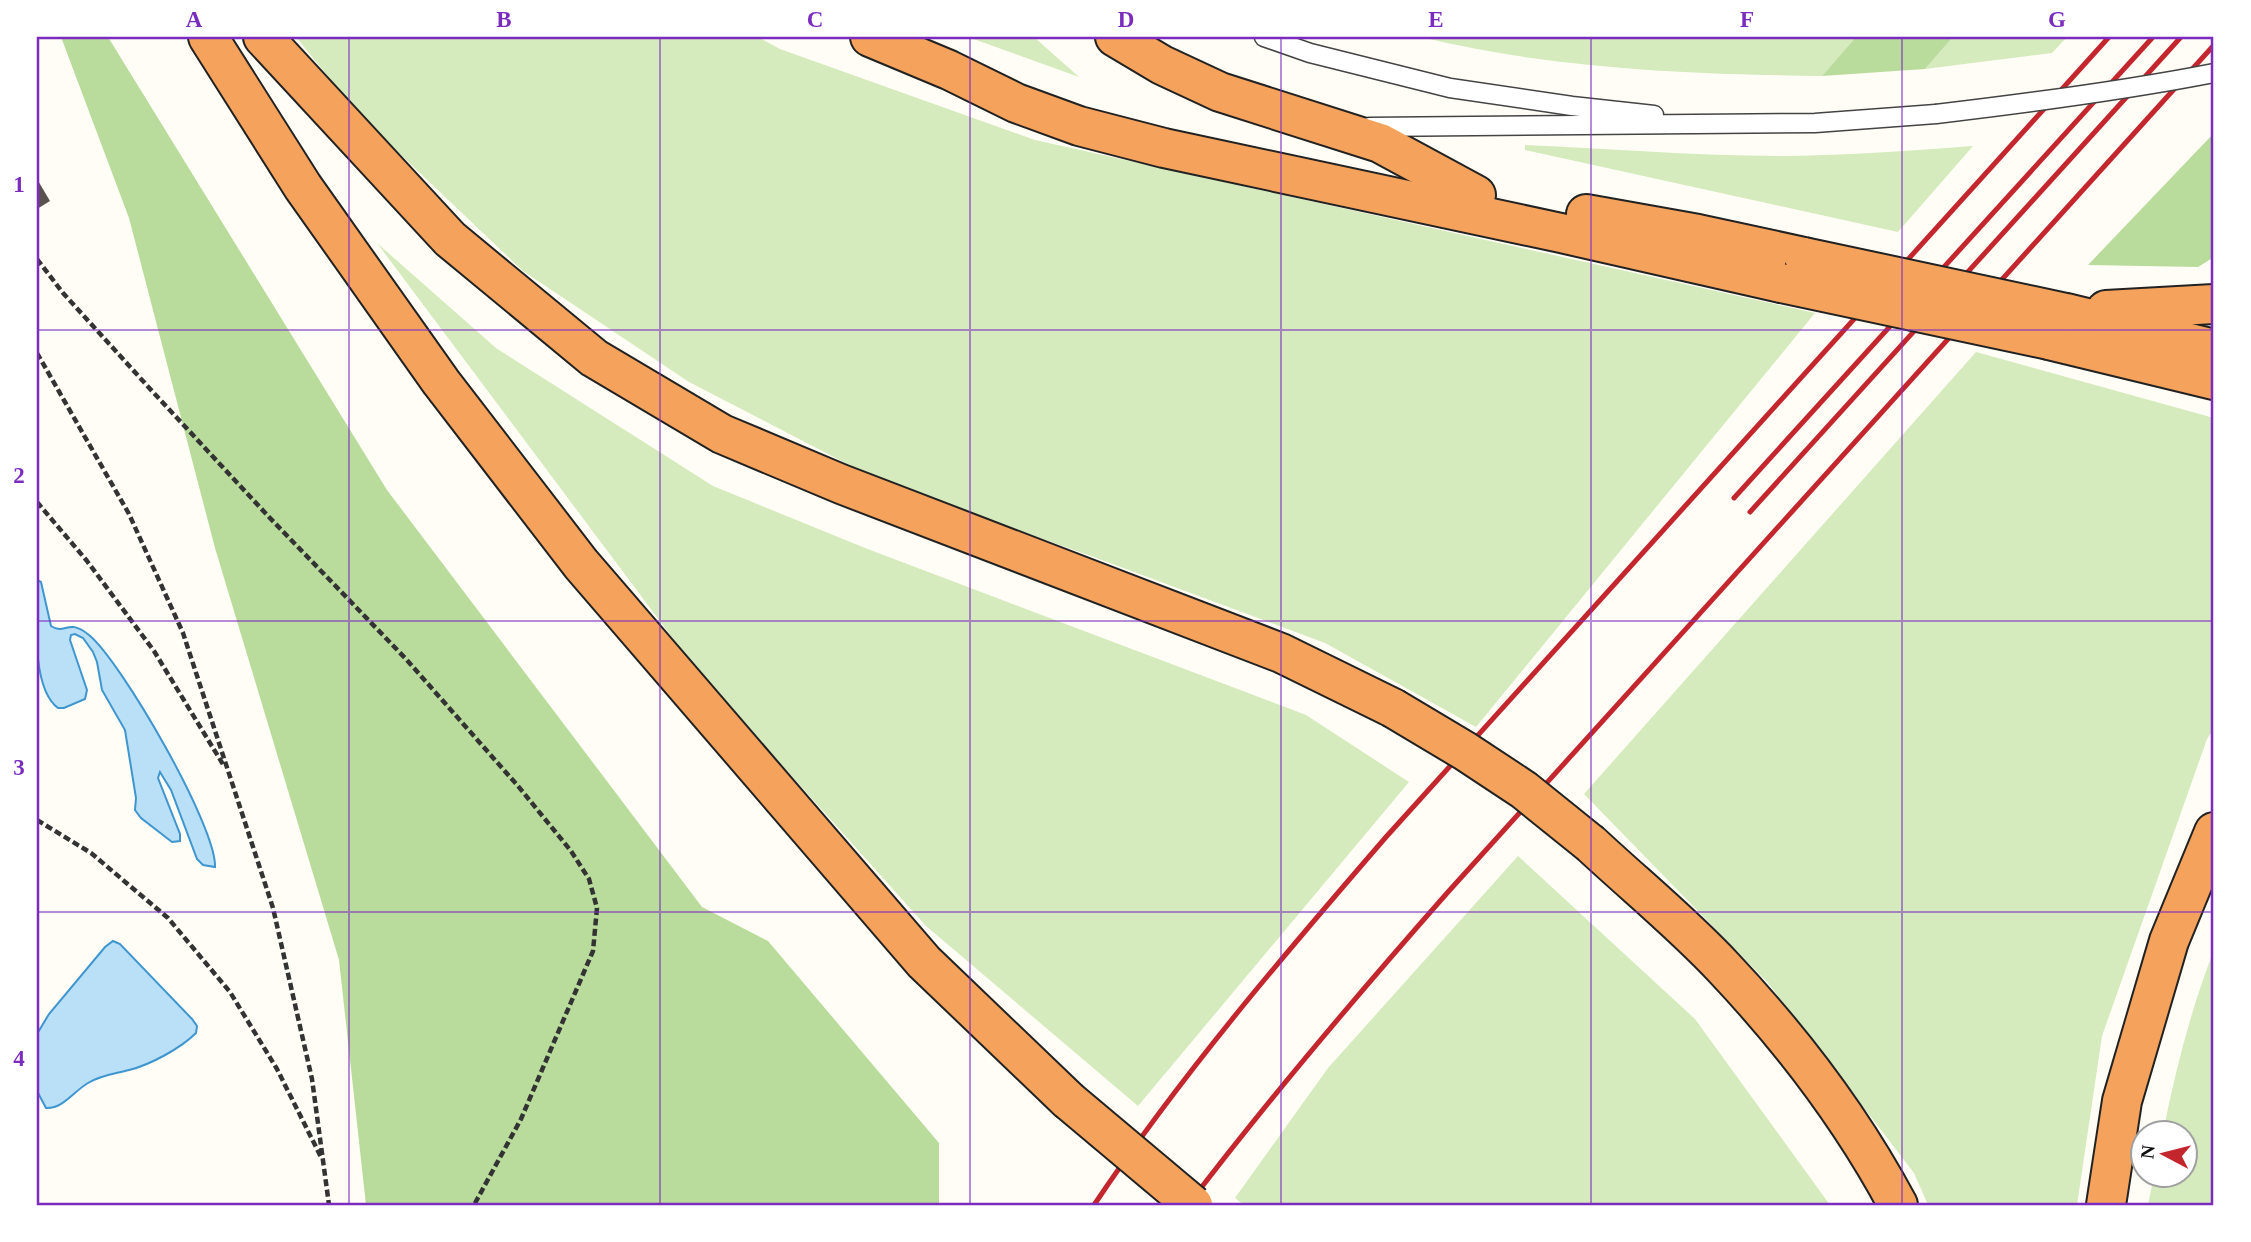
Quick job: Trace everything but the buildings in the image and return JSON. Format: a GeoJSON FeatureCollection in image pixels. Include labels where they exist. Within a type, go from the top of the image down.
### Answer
{"type":"FeatureCollection","features":[{"type":"Feature","properties":{"kind":"highway"},"geometry":{"type":"LineString","coordinates":[[208,37],[303,187],[441,382],[581,564],[924,962],[1068,1100],[1193,1205]]}},
{"type":"Feature","properties":{"kind":"highway"},"geometry":{"type":"LineString","coordinates":[[263,37],[450,239],[605,365],[722,434],[841,484],[1281,653],[1393,708],[1524,790],[1591,844],[1723,967],[1796,1049],[1874,1160],[1898,1205]]}},
{"type":"Feature","properties":{"kind":"highway"},"geometry":{"type":"LineString","coordinates":[[870,37],[1029,108],[1079,126],[1164,148],[1561,233],[1793,270],[2057,326],[2214,349]]}},
{"type":"Feature","properties":{"kind":"highway"},"geometry":{"type":"LineString","coordinates":[[1115,37],[1162,65],[1220,92],[1337,127],[1380,143],[1476,195]]}},
{"type":"Feature","properties":{"kind":"highway"},"geometry":{"type":"LineString","coordinates":[[949,70],[1025,94],[1171,131],[1476,195],[1698,234],[1793,270]]}},
{"type":"Feature","properties":{"kind":"highway"},"geometry":{"type":"LineString","coordinates":[[2057,326],[2214,304]]}},
{"type":"Feature","properties":{"kind":"highway"},"geometry":{"type":"LineString","coordinates":[[2057,326],[2214,380]]}},
{"type":"Feature","properties":{"kind":"highway"},"geometry":{"type":"LineString","coordinates":[[2106,1205],[2122,1101],[2169,941],[2214,832]]}},
{"type":"Feature","properties":{"kind":"lane"},"geometry":{"type":"LineString","coordinates":[[1265,37],[1310,53],[1450,88],[1572,106],[1734,124]]}},
{"type":"Feature","properties":{"kind":"lane"},"geometry":{"type":"LineString","coordinates":[[1337,127],[1815,123],[1936,114],[2155,85],[2214,73]]}},
{"type":"Feature","properties":{"kind":"path"},"geometry":{"type":"LineString","coordinates":[[37,259],[62,293],[152,391],[406,659],[518,786],[571,851],[589,879],[597,908],[593,951],[521,1119],[474,1205]]}},
{"type":"Feature","properties":{"kind":"path"},"geometry":{"type":"LineString","coordinates":[[37,354],[129,514],[183,634],[273,908],[312,1079],[329,1205]]}},
{"type":"Feature","properties":{"kind":"path"},"geometry":{"type":"LineString","coordinates":[[37,502],[87,561],[154,651],[228,773]]}},
{"type":"Feature","properties":{"kind":"path"},"geometry":{"type":"LineString","coordinates":[[37,820],[91,853],[167,918],[229,992],[277,1069],[324,1163]]}},
{"type":"Feature","properties":{"kind":"green space"},"geometry":{"type":"Polygon","coordinates":[[[61,37],[108,37],[387,490],[702,907],[768,941],[939,1143],[939,1205],[366,1205],[339,960],[215,548],[129,218],[61,37]]]}},
{"type":"Feature","properties":{"kind":"green space"},"geometry":{"type":"Polygon","coordinates":[[[296,37],[758,37],[780,49],[1035,140],[1815,313],[1476,727],[1325,643],[882,482],[689,382],[523,271],[360,116],[296,37]]]}},
{"type":"Feature","properties":{"kind":"green space"},"geometry":{"type":"Polygon","coordinates":[[[968,37],[1034,37],[1079,77],[968,37]]]}},
{"type":"Feature","properties":{"kind":"green space"},"geometry":{"type":"Polygon","coordinates":[[[1421,37],[1856,37],[1822,76],[1620,68],[1520,56],[1421,37]]]}},
{"type":"Feature","properties":{"kind":"green space"},"geometry":{"type":"Polygon","coordinates":[[[1856,37],[1953,37],[1925,69],[1822,76],[1856,37]]]}},
{"type":"Feature","properties":{"kind":"green space"},"geometry":{"type":"Polygon","coordinates":[[[1953,37],[2067,37],[2052,53],[1925,69],[1953,37]]]}},
{"type":"Feature","properties":{"kind":"green space"},"geometry":{"type":"Polygon","coordinates":[[[2214,133],[2214,257],[2198,267],[2088,265],[2214,133]]]}},
{"type":"Feature","properties":{"kind":"green space"},"geometry":{"type":"Polygon","coordinates":[[[1525,145],[1688,154],[1786,156],[1973,146],[1898,232],[1525,150],[1525,145]]]}},
{"type":"Feature","properties":{"kind":"green space"},"geometry":{"type":"Polygon","coordinates":[[[377,243],[496,348],[713,486],[865,548],[1306,715],[1409,782],[1138,1106],[926,926],[695,668],[377,243]]]}},
{"type":"Feature","properties":{"kind":"green space"},"geometry":{"type":"Polygon","coordinates":[[[1976,352],[2214,418],[2214,728],[2207,739],[2102,1036],[2077,1205],[1928,1205],[1914,1173],[1768,983],[1584,794],[1976,352]]]}},
{"type":"Feature","properties":{"kind":"green space"},"geometry":{"type":"Polygon","coordinates":[[[1518,856],[1695,1019],[1830,1205],[1244,1205],[1235,1198],[1328,1068],[1518,856]]]}},
{"type":"Feature","properties":{"kind":"green space"},"geometry":{"type":"Polygon","coordinates":[[[2214,950],[2214,1205],[2148,1205],[2151,1190],[2198,1190],[2198,1120],[2166,1120],[2184,1040],[2214,950]]]}},
{"type":"Feature","properties":{"kind":"water"},"geometry":{"type":"Polygon","coordinates":[[[37,580],[41,582],[51,626],[56,629],[76,627],[89,635],[104,651],[143,709],[201,818],[215,867],[203,865],[197,859],[171,790],[160,772],[158,778],[180,834],[180,841],[172,842],[141,818],[135,810],[136,798],[125,730],[102,690],[93,652],[83,638],[75,634],[71,635],[70,640],[87,690],[85,699],[58,708],[49,698],[43,684],[37,648],[37,580]]]}},
{"type":"Feature","properties":{"kind":"water"},"geometry":{"type":"Polygon","coordinates":[[[113,941],[120,944],[192,1019],[197,1026],[196,1033],[155,1060],[137,1068],[98,1078],[58,1106],[46,1108],[37,1091],[37,1034],[49,1014],[113,941]]]}},
{"type":"Feature","properties":{"kind":"railway"},"geometry":{"type":"LineString","coordinates":[[1094,1205],[1197,1063],[1271,971],[1386,837],[2109,37]]}},
{"type":"Feature","properties":{"kind":"railway"},"geometry":{"type":"LineString","coordinates":[[1734,498],[2153,37]]}},
{"type":"Feature","properties":{"kind":"railway"},"geometry":{"type":"LineString","coordinates":[[1750,512],[2181,37]]}},
{"type":"Feature","properties":{"kind":"railway"},"geometry":{"type":"LineString","coordinates":[[1188,1205],[1315,1046],[1448,892],[2214,45]]}}]}
